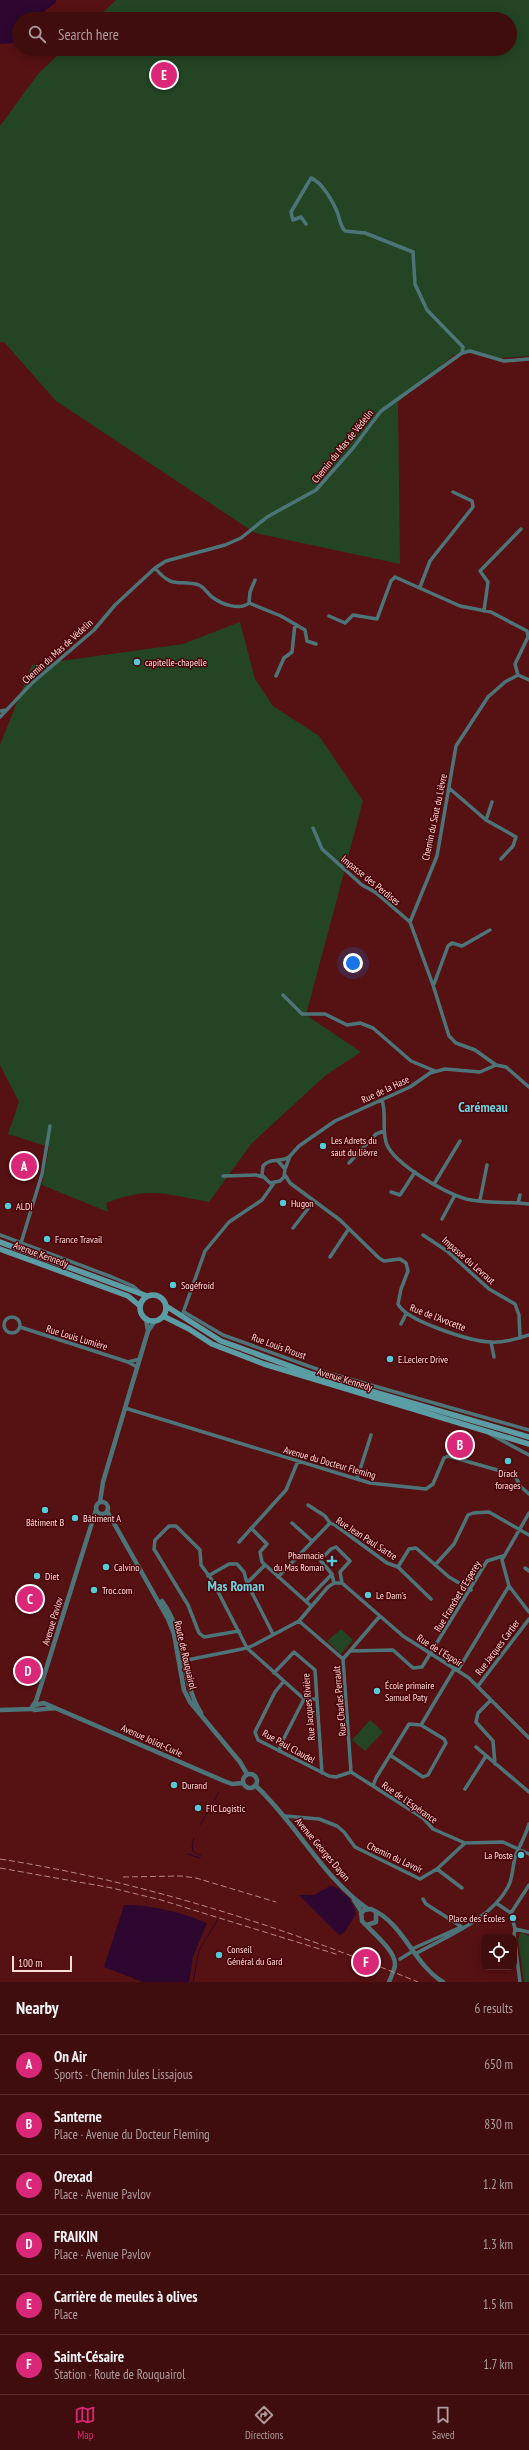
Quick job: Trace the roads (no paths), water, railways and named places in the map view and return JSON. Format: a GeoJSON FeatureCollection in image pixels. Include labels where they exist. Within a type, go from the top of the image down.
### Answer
{"type":"FeatureCollection","features":[{"type":"Feature","properties":{"kind":"main road","name":"Avenue Kennedy"},"geometry":{"type":"LineString","coordinates":[[0,1242],[144,1295]]}},
{"type":"Feature","properties":{"kind":"main road","name":"Avenue Kennedy"},"geometry":{"type":"LineString","coordinates":[[0,1249],[128,1296],[140,1306]]}},
{"type":"Feature","properties":{"kind":"main road"},"geometry":{"type":"LineString","coordinates":[[144,1295],[159,1296],[166,1306],[163,1316],[155,1321],[146,1319],[141,1313],[140,1306],[144,1295]]}},
{"type":"Feature","properties":{"kind":"main road","name":"Avenue Kennedy"},"geometry":{"type":"LineString","coordinates":[[166,1306],[178,1316],[221,1341],[312,1374],[529,1436]]}},
{"type":"Feature","properties":{"kind":"main road","name":"Avenue Kennedy"},"geometry":{"type":"LineString","coordinates":[[163,1316],[189,1329],[212,1344],[264,1364],[529,1444]]}},
{"type":"Feature","properties":{"kind":"street"},"geometry":{"type":"LineString","coordinates":[[306,224],[301,217],[293,220],[291,212],[311,178],[316,180],[324,190],[338,213],[340,225],[345,231],[366,233],[413,252],[415,284],[427,310],[463,347],[462,353],[470,351],[504,361],[529,359]]}},
{"type":"Feature","properties":{"kind":"street","name":"Chemin du Mas de Védelin"},"geometry":{"type":"LineString","coordinates":[[0,717],[31,684],[94,630],[115,605],[155,568],[166,561],[225,545],[241,538],[267,517],[316,490],[353,448],[381,411],[462,353]]}},
{"type":"Feature","properties":{"kind":"street"},"geometry":{"type":"LineString","coordinates":[[420,588],[430,562],[473,507],[472,501],[453,492]]}},
{"type":"Feature","properties":{"kind":"street"},"geometry":{"type":"LineString","coordinates":[[484,611],[488,582],[480,572],[521,529]]}},
{"type":"Feature","properties":{"kind":"street"},"geometry":{"type":"LineString","coordinates":[[155,568],[167,579],[178,584],[201,586],[218,601],[240,606],[249,602],[281,616],[306,632],[307,641],[316,644]]}},
{"type":"Feature","properties":{"kind":"street"},"geometry":{"type":"LineString","coordinates":[[329,616],[345,623],[353,615],[377,619],[391,581],[395,577],[460,606],[504,617],[529,634],[515,664],[518,675],[529,680]]}},
{"type":"Feature","properties":{"kind":"street"},"geometry":{"type":"LineString","coordinates":[[249,602],[250,592],[255,580]]}},
{"type":"Feature","properties":{"kind":"street"},"geometry":{"type":"LineString","coordinates":[[276,676],[284,658],[292,652],[295,624]]}},
{"type":"Feature","properties":{"kind":"street","name":"Chemin du Saut du Lièvre"},"geometry":{"type":"LineString","coordinates":[[410,922],[437,856],[456,746],[488,697],[505,682],[518,675]]}},
{"type":"Feature","properties":{"kind":"street"},"geometry":{"type":"LineString","coordinates":[[0,711],[8,710]]}},
{"type":"Feature","properties":{"kind":"street"},"geometry":{"type":"LineString","coordinates":[[449,788],[486,820],[516,837],[512,846],[501,859]]}},
{"type":"Feature","properties":{"kind":"street"},"geometry":{"type":"LineString","coordinates":[[486,820],[492,802]]}},
{"type":"Feature","properties":{"kind":"street","name":"Impasse des Perdises"},"geometry":{"type":"LineString","coordinates":[[313,828],[322,849],[362,885],[375,892],[410,922]]}},
{"type":"Feature","properties":{"kind":"street"},"geometry":{"type":"LineString","coordinates":[[410,922],[434,985],[449,1036],[456,1043],[475,1050],[496,1064],[506,1067],[529,1087]]}},
{"type":"Feature","properties":{"kind":"street"},"geometry":{"type":"LineString","coordinates":[[434,985],[448,946],[452,943],[462,946],[490,930]]}},
{"type":"Feature","properties":{"kind":"street"},"geometry":{"type":"LineString","coordinates":[[283,995],[302,1014],[325,1014],[347,1025],[360,1023],[373,1028],[411,1061],[435,1071]]}},
{"type":"Feature","properties":{"kind":"street","name":"Rue de la Hase"},"geometry":{"type":"LineString","coordinates":[[290,1156],[299,1146],[335,1121],[410,1087],[435,1071],[452,1069],[474,1072],[496,1064]]}},
{"type":"Feature","properties":{"kind":"street"},"geometry":{"type":"LineString","coordinates":[[382,1100],[384,1131],[392,1155],[415,1172],[455,1195],[480,1200],[529,1204]]}},
{"type":"Feature","properties":{"kind":"street"},"geometry":{"type":"LineString","coordinates":[[21,1243],[42,1174],[50,1126]]}},
{"type":"Feature","properties":{"kind":"street"},"geometry":{"type":"LineString","coordinates":[[349,1163],[376,1134],[384,1131]]}},
{"type":"Feature","properties":{"kind":"street"},"geometry":{"type":"LineString","coordinates":[[434,1184],[460,1141]]}},
{"type":"Feature","properties":{"kind":"street"},"geometry":{"type":"LineString","coordinates":[[256,1175],[262,1170],[266,1162],[284,1160],[290,1156]]}},
{"type":"Feature","properties":{"kind":"street"},"geometry":{"type":"LineString","coordinates":[[280,1181],[284,1175],[290,1156]]}},
{"type":"Feature","properties":{"kind":"street"},"geometry":{"type":"LineString","coordinates":[[278,1161],[285,1169]]}},
{"type":"Feature","properties":{"kind":"street"},"geometry":{"type":"LineString","coordinates":[[480,1200],[487,1165]]}},
{"type":"Feature","properties":{"kind":"street"},"geometry":{"type":"LineString","coordinates":[[262,1170],[263,1177]]}},
{"type":"Feature","properties":{"kind":"street"},"geometry":{"type":"LineString","coordinates":[[391,1192],[400,1195],[415,1172]]}},
{"type":"Feature","properties":{"kind":"street"},"geometry":{"type":"LineString","coordinates":[[223,1176],[256,1175],[263,1177],[268,1182],[274,1183],[280,1181],[290,1183]]}},
{"type":"Feature","properties":{"kind":"street"},"geometry":{"type":"LineString","coordinates":[[284,1175],[290,1183]]}},
{"type":"Feature","properties":{"kind":"street"},"geometry":{"type":"LineString","coordinates":[[268,1182],[268,1192]]}},
{"type":"Feature","properties":{"kind":"street"},"geometry":{"type":"LineString","coordinates":[[178,1316],[184,1312],[205,1251],[229,1222],[262,1200],[274,1183]]}},
{"type":"Feature","properties":{"kind":"street","name":"Rue de l'Avocette"},"geometry":{"type":"LineString","coordinates":[[290,1183],[340,1220],[348,1230],[379,1258],[384,1260],[400,1259],[406,1263],[408,1271],[401,1289],[398,1304],[406,1314],[437,1327],[491,1342],[520,1338],[529,1335]]}},
{"type":"Feature","properties":{"kind":"street"},"geometry":{"type":"LineString","coordinates":[[518,1203],[520,1194]]}},
{"type":"Feature","properties":{"kind":"street"},"geometry":{"type":"LineString","coordinates":[[442,1219],[455,1195]]}},
{"type":"Feature","properties":{"kind":"street"},"geometry":{"type":"LineString","coordinates":[[293,1228],[314,1201]]}},
{"type":"Feature","properties":{"kind":"street"},"geometry":{"type":"LineString","coordinates":[[330,1257],[348,1230]]}},
{"type":"Feature","properties":{"kind":"street","name":"Impasse du Levraut"},"geometry":{"type":"LineString","coordinates":[[423,1235],[447,1251],[489,1289],[515,1304],[519,1315],[520,1338]]}},
{"type":"Feature","properties":{"kind":"street"},"geometry":{"type":"LineString","coordinates":[[0,1236],[133,1286],[144,1295]]}},
{"type":"Feature","properties":{"kind":"street","name":"Rue Louis Proust"},"geometry":{"type":"LineString","coordinates":[[184,1312],[223,1335],[325,1372],[529,1430]]}},
{"type":"Feature","properties":{"kind":"street"},"geometry":{"type":"LineString","coordinates":[[401,1324],[406,1314]]}},
{"type":"Feature","properties":{"kind":"street"},"geometry":{"type":"LineString","coordinates":[[14,1317],[19,1321],[20,1328],[17,1332],[9,1333],[5,1329],[4,1323],[8,1318],[14,1317]]}},
{"type":"Feature","properties":{"kind":"street"},"geometry":{"type":"LineString","coordinates":[[146,1319],[148,1331]]}},
{"type":"Feature","properties":{"kind":"street"},"geometry":{"type":"LineString","coordinates":[[102,1502],[102,1486],[148,1331],[155,1321]]}},
{"type":"Feature","properties":{"kind":"street","name":"Rue Louis Lumière"},"geometry":{"type":"LineString","coordinates":[[20,1328],[128,1362],[137,1367]]}},
{"type":"Feature","properties":{"kind":"street"},"geometry":{"type":"LineString","coordinates":[[491,1342],[494,1357]]}},
{"type":"Feature","properties":{"kind":"street"},"geometry":{"type":"LineString","coordinates":[[128,1362],[140,1359]]}},
{"type":"Feature","properties":{"kind":"street","name":"Avenue du Docteur Fleming"},"geometry":{"type":"LineString","coordinates":[[125,1408],[370,1483],[426,1489],[433,1484],[444,1458],[448,1456],[514,1475],[520,1486],[529,1494]]}},
{"type":"Feature","properties":{"kind":"street"},"geometry":{"type":"LineString","coordinates":[[479,1428],[529,1455]]}},
{"type":"Feature","properties":{"kind":"street"},"geometry":{"type":"LineString","coordinates":[[357,1479],[371,1435]]}},
{"type":"Feature","properties":{"kind":"street"},"geometry":{"type":"LineString","coordinates":[[239,1542],[286,1490],[298,1461]]}},
{"type":"Feature","properties":{"kind":"street","name":"Route de Rouquairol"},"geometry":{"type":"LineString","coordinates":[[102,1502],[107,1505],[109,1518],[177,1627],[188,1687],[205,1720]]}},
{"type":"Feature","properties":{"kind":"street","name":"Avenue Pavlov"},"geometry":{"type":"LineString","coordinates":[[35,1707],[92,1518],[99,1512],[96,1505],[102,1502]]}},
{"type":"Feature","properties":{"kind":"street"},"geometry":{"type":"LineString","coordinates":[[308,1505],[325,1516],[330,1523]]}},
{"type":"Feature","properties":{"kind":"street"},"geometry":{"type":"LineString","coordinates":[[99,1512],[107,1511]]}},
{"type":"Feature","properties":{"kind":"street","name":"Route de Rouquairol"},"geometry":{"type":"LineString","coordinates":[[99,1512],[109,1518]]}},
{"type":"Feature","properties":{"kind":"street"},"geometry":{"type":"LineString","coordinates":[[435,1565],[454,1544],[468,1515],[473,1513],[488,1512],[529,1535]]}},
{"type":"Feature","properties":{"kind":"street"},"geometry":{"type":"LineString","coordinates":[[529,1513],[503,1556],[503,1568],[509,1586],[529,1612]]}},
{"type":"Feature","properties":{"kind":"street"},"geometry":{"type":"LineString","coordinates":[[292,1523],[311,1540]]}},
{"type":"Feature","properties":{"kind":"street","name":"Rue Jean Paul Sartre"},"geometry":{"type":"LineString","coordinates":[[278,1577],[311,1540],[330,1523],[335,1525],[387,1563],[398,1567],[431,1599]]}},
{"type":"Feature","properties":{"kind":"street"},"geometry":{"type":"LineString","coordinates":[[239,1631],[204,1636],[199,1633],[188,1605],[154,1549],[155,1540],[169,1526],[176,1526],[200,1550],[200,1561],[208,1576],[212,1580],[239,1631],[247,1648],[304,1699],[317,1699]]}},
{"type":"Feature","properties":{"kind":"street"},"geometry":{"type":"LineString","coordinates":[[251,1528],[268,1544],[260,1552],[262,1562],[311,1606]]}},
{"type":"Feature","properties":{"kind":"street"},"geometry":{"type":"LineString","coordinates":[[178,1662],[247,1648],[299,1621],[311,1606],[338,1583],[340,1572],[350,1561],[336,1548],[331,1549],[320,1560],[338,1583]]}},
{"type":"Feature","properties":{"kind":"street"},"geometry":{"type":"LineString","coordinates":[[398,1567],[409,1549],[416,1548],[435,1565],[470,1590]]}},
{"type":"Feature","properties":{"kind":"street","name":"Rue Franchet d'Esperey"},"geometry":{"type":"LineString","coordinates":[[350,1651],[393,1650],[413,1668],[422,1667],[487,1561],[503,1556]]}},
{"type":"Feature","properties":{"kind":"street"},"geometry":{"type":"LineString","coordinates":[[208,1576],[229,1564],[237,1564],[244,1572],[247,1583],[273,1634]]}},
{"type":"Feature","properties":{"kind":"street"},"geometry":{"type":"LineString","coordinates":[[247,1583],[265,1565]]}},
{"type":"Feature","properties":{"kind":"street"},"geometry":{"type":"LineString","coordinates":[[525,1568],[529,1571]]}},
{"type":"Feature","properties":{"kind":"street"},"geometry":{"type":"LineString","coordinates":[[306,1601],[332,1574]]}},
{"type":"Feature","properties":{"kind":"street","name":"Rue de l'Espoir"},"geometry":{"type":"LineString","coordinates":[[338,1583],[403,1636],[456,1669],[478,1686],[529,1738]]}},
{"type":"Feature","properties":{"kind":"street"},"geometry":{"type":"LineString","coordinates":[[390,1755],[423,1777],[428,1775],[446,1743],[444,1739],[421,1725],[509,1586]]}},
{"type":"Feature","properties":{"kind":"street","name":"Route de Rouquairol"},"geometry":{"type":"LineString","coordinates":[[153,1590],[174,1634],[184,1690],[190,1702],[240,1762],[247,1774]]}},
{"type":"Feature","properties":{"kind":"street","name":"Rue Charles Perrault"},"geometry":{"type":"LineString","coordinates":[[351,1772],[343,1659],[380,1616]]}},
{"type":"Feature","properties":{"kind":"street","name":"Rue Jacques Cartier"},"geometry":{"type":"LineString","coordinates":[[478,1686],[529,1619]]}},
{"type":"Feature","properties":{"kind":"street"},"geometry":{"type":"LineString","coordinates":[[299,1621],[343,1659]]}},
{"type":"Feature","properties":{"kind":"street","name":"Rue Jacques Rivière"},"geometry":{"type":"LineString","coordinates":[[274,1673],[294,1652],[315,1670],[322,1773]]}},
{"type":"Feature","properties":{"kind":"street","name":"Rue Paul Claudel"},"geometry":{"type":"LineString","coordinates":[[284,1681],[275,1692],[255,1732],[258,1740],[322,1773],[336,1777],[351,1772]]}},
{"type":"Feature","properties":{"kind":"street"},"geometry":{"type":"LineString","coordinates":[[279,1751],[281,1744],[304,1699]]}},
{"type":"Feature","properties":{"kind":"street"},"geometry":{"type":"LineString","coordinates":[[492,1700],[478,1713],[476,1722],[493,1741],[495,1764]]}},
{"type":"Feature","properties":{"kind":"street","name":"Avenue Joliot-Curie"},"geometry":{"type":"LineString","coordinates":[[0,1710],[35,1707],[44,1703],[224,1781],[232,1784],[243,1783]]}},
{"type":"Feature","properties":{"kind":"street","name":"Rue de l'Espérance"},"geometry":{"type":"LineString","coordinates":[[421,1725],[409,1724],[373,1786],[423,1818],[433,1828],[465,1843]]}},
{"type":"Feature","properties":{"kind":"street"},"geometry":{"type":"LineString","coordinates":[[476,1747],[529,1792]]}},
{"type":"Feature","properties":{"kind":"street"},"geometry":{"type":"LineString","coordinates":[[465,1789],[486,1756]]}},
{"type":"Feature","properties":{"kind":"street"},"geometry":{"type":"LineString","coordinates":[[351,1772],[373,1786]]}},
{"type":"Feature","properties":{"kind":"street"},"geometry":{"type":"LineString","coordinates":[[247,1774],[255,1776],[258,1781],[256,1786],[248,1788],[243,1783],[247,1774]]}},
{"type":"Feature","properties":{"kind":"street"},"geometry":{"type":"LineString","coordinates":[[256,1786],[284,1816]]}},
{"type":"Feature","properties":{"kind":"street","name":"Chemin du Lavoir"},"geometry":{"type":"LineString","coordinates":[[284,1816],[320,1820],[337,1826],[344,1832],[355,1847],[420,1879],[437,1869],[465,1843]]}},
{"type":"Feature","properties":{"kind":"street","name":"Avenue Georges Dayan"},"geometry":{"type":"LineString","coordinates":[[284,1816],[348,1893],[362,1914]]}},
{"type":"Feature","properties":{"kind":"street"},"geometry":{"type":"LineString","coordinates":[[400,1959],[462,1927],[496,1904],[509,1886],[519,1849],[527,1840],[529,1824]]}},
{"type":"Feature","properties":{"kind":"street"},"geometry":{"type":"LineString","coordinates":[[465,1843],[503,1842],[529,1854]]}},
{"type":"Feature","properties":{"kind":"street"},"geometry":{"type":"LineString","coordinates":[[437,1869],[462,1888]]}},
{"type":"Feature","properties":{"kind":"street"},"geometry":{"type":"LineString","coordinates":[[511,1913],[529,1885]]}},
{"type":"Feature","properties":{"kind":"street","name":"Avenue Georges Dayan"},"geometry":{"type":"LineString","coordinates":[[348,1893],[368,1909]]}},
{"type":"Feature","properties":{"kind":"street"},"geometry":{"type":"LineString","coordinates":[[424,1899],[426,1904],[462,1927]]}},
{"type":"Feature","properties":{"kind":"street"},"geometry":{"type":"LineString","coordinates":[[496,1904],[511,1913],[515,1929],[514,1935],[520,1982]]}},
{"type":"Feature","properties":{"kind":"street"},"geometry":{"type":"LineString","coordinates":[[389,1982],[394,1967],[394,1959],[376,1933],[362,1921],[362,1914],[368,1909],[376,1912],[386,1920],[404,1938],[426,1968],[443,1982]]}},
{"type":"Feature","properties":{"kind":"street"},"geometry":{"type":"LineString","coordinates":[[376,1912],[376,1933]]}},
{"type":"Feature","properties":{"kind":"street"},"geometry":{"type":"LineString","coordinates":[[367,1925],[386,1920]]}},
{"type":"Feature","properties":{"kind":"street"},"geometry":{"type":"LineString","coordinates":[[515,1929],[529,1932]]}},
{"type":"Feature","properties":{"kind":"waterway"},"geometry":{"type":"LineString","coordinates":[[200,1825],[219,1792]]}},
{"type":"Feature","properties":{"kind":"waterway"},"geometry":{"type":"LineString","coordinates":[[194,1838],[192,1846],[193,1851],[201,1856]]}},
{"type":"Feature","properties":{"kind":"waterway"},"geometry":{"type":"LineString","coordinates":[[188,1854],[200,1858]]}},
{"type":"Feature","properties":{"kind":"waterway"},"geometry":{"type":"LineString","coordinates":[[193,1982],[199,1950],[218,1919]]}},
{"type":"Feature","properties":{"kind":"railway"},"geometry":{"type":"LineString","coordinates":[[0,1859],[108,1880],[213,1908],[316,1943],[418,1982]]}},
{"type":"Feature","properties":{"kind":"railway"},"geometry":{"type":"LineString","coordinates":[[0,1868],[112,1888],[161,1900],[339,1955]]}},
{"type":"Feature","properties":{"kind":"railway"},"geometry":{"type":"LineString","coordinates":[[123,1877],[181,1876],[196,1878],[276,1902]]}},
{"type":"Feature","properties":{"kind":"place","name":"Carrière de meules à olives"},"geometry":{"type":"Point","coordinates":[164,75]}},
{"type":"Feature","properties":{"kind":"place","name":"capitelle-chapelle"},"geometry":{"type":"Point","coordinates":[137,662]}},
{"type":"Feature","properties":{"kind":"place","name":"Les Adrets du saut du lièvre"},"geometry":{"type":"Point","coordinates":[323,1146]}},
{"type":"Feature","properties":{"kind":"place","name":"On Air"},"geometry":{"type":"Point","coordinates":[24,1166]}},
{"type":"Feature","properties":{"kind":"place","name":"Hugon"},"geometry":{"type":"Point","coordinates":[283,1203]}},
{"type":"Feature","properties":{"kind":"place","name":"ALDI"},"geometry":{"type":"Point","coordinates":[8,1206]}},
{"type":"Feature","properties":{"kind":"place","name":"France Travail"},"geometry":{"type":"Point","coordinates":[47,1239]}},
{"type":"Feature","properties":{"kind":"place","name":"Sogéfroid"},"geometry":{"type":"Point","coordinates":[173,1285]}},
{"type":"Feature","properties":{"kind":"place","name":"E.Leclerc Drive"},"geometry":{"type":"Point","coordinates":[390,1359]}},
{"type":"Feature","properties":{"kind":"place","name":"Santerne"},"geometry":{"type":"Point","coordinates":[460,1445]}},
{"type":"Feature","properties":{"kind":"place","name":"Drack forages"},"geometry":{"type":"Point","coordinates":[508,1461]}},
{"type":"Feature","properties":{"kind":"place","name":"Bâtiment B"},"geometry":{"type":"Point","coordinates":[45,1510]}},
{"type":"Feature","properties":{"kind":"place","name":"Bâtiment A"},"geometry":{"type":"Point","coordinates":[75,1518]}},
{"type":"Feature","properties":{"kind":"place","name":"Pharmacie du Mas Roman"},"geometry":{"type":"Point","coordinates":[332,1561]}},
{"type":"Feature","properties":{"kind":"place","name":"Calvino"},"geometry":{"type":"Point","coordinates":[106,1567]}},
{"type":"Feature","properties":{"kind":"place","name":"Diet"},"geometry":{"type":"Point","coordinates":[37,1576]}},
{"type":"Feature","properties":{"kind":"place","name":"Troc.com"},"geometry":{"type":"Point","coordinates":[94,1590]}},
{"type":"Feature","properties":{"kind":"place","name":"Le Dam's"},"geometry":{"type":"Point","coordinates":[368,1595]}},
{"type":"Feature","properties":{"kind":"place","name":"Orexad"},"geometry":{"type":"Point","coordinates":[30,1599]}},
{"type":"Feature","properties":{"kind":"place","name":"FRAIKIN"},"geometry":{"type":"Point","coordinates":[28,1671]}},
{"type":"Feature","properties":{"kind":"place","name":"École primaire Samuel Paty"},"geometry":{"type":"Point","coordinates":[377,1691]}},
{"type":"Feature","properties":{"kind":"place","name":"Durand"},"geometry":{"type":"Point","coordinates":[174,1785]}},
{"type":"Feature","properties":{"kind":"place","name":"FIC Logistic"},"geometry":{"type":"Point","coordinates":[198,1808]}},
{"type":"Feature","properties":{"kind":"place","name":"La Poste"},"geometry":{"type":"Point","coordinates":[521,1855]}},
{"type":"Feature","properties":{"kind":"place","name":"Place des Écoles"},"geometry":{"type":"Point","coordinates":[513,1918]}},
{"type":"Feature","properties":{"kind":"place","name":"Conseil Général du Gard"},"geometry":{"type":"Point","coordinates":[219,1955]}},
{"type":"Feature","properties":{"kind":"place","name":"Saint-Césaire"},"geometry":{"type":"Point","coordinates":[366,1962]}},
{"type":"Feature","properties":{"kind":"district","name":"Carémeau"},"geometry":{"type":"Point","coordinates":[483,1107]}},
{"type":"Feature","properties":{"kind":"district","name":"Mas Roman"},"geometry":{"type":"Point","coordinates":[236,1586]}}]}
